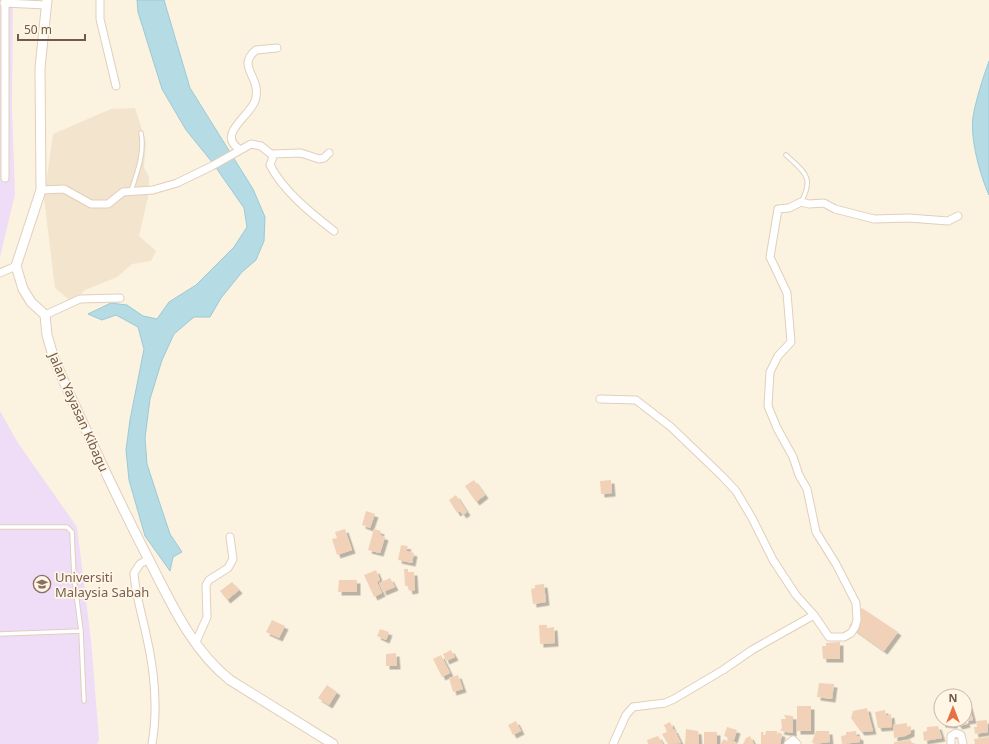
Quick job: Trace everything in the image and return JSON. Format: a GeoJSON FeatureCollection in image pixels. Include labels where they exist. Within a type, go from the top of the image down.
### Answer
{"type":"FeatureCollection","features":[{"type":"Feature","properties":{"kind":"street"},"geometry":{"type":"LineString","coordinates":[[100,0],[100,19],[116,86]]}},
{"type":"Feature","properties":{"kind":"street"},"geometry":{"type":"LineString","coordinates":[[2,178],[4,2],[47,2],[40,68],[41,190],[16,266],[23,289],[31,302],[45,315],[80,299],[120,298]]}},
{"type":"Feature","properties":{"kind":"street"},"geometry":{"type":"LineString","coordinates":[[236,151],[231,141],[231,134],[234,128],[251,108],[257,88],[247,68],[249,58],[256,50],[277,48]]}},
{"type":"Feature","properties":{"kind":"street"},"geometry":{"type":"LineString","coordinates":[[41,190],[64,189],[91,204],[103,205],[111,203],[123,192],[164,187],[212,166],[236,151],[255,144],[274,154],[302,153],[319,160],[324,158],[329,153]]}},
{"type":"Feature","properties":{"kind":"street"},"geometry":{"type":"LineString","coordinates":[[274,154],[270,165],[284,185],[320,220],[334,231]]}},
{"type":"Feature","properties":{"kind":"street"},"geometry":{"type":"LineString","coordinates":[[600,399],[636,400],[671,427],[736,491],[780,572],[814,615],[828,636],[834,638],[844,637],[852,633],[857,620],[856,603],[836,564],[816,532],[807,489],[799,475],[793,457],[777,428],[768,406],[770,372],[778,356],[791,342],[787,293],[770,257],[773,228],[778,209],[788,208],[801,202],[809,204],[824,203],[835,209],[874,219],[909,218],[948,221],[958,216]]}},
{"type":"Feature","properties":{"kind":"street"},"geometry":{"type":"LineString","coordinates":[[0,272],[16,266]]}},
{"type":"Feature","properties":{"kind":"street","name":"Jalan Yayasan Kibagu"},"geometry":{"type":"LineString","coordinates":[[45,315],[47,335],[54,359],[125,514],[167,596],[196,642],[213,665],[230,680],[333,744]]}},
{"type":"Feature","properties":{"kind":"street"},"geometry":{"type":"LineString","coordinates":[[196,642],[207,617],[206,585],[209,580],[228,568],[233,559],[230,536]]}},
{"type":"Feature","properties":{"kind":"street"},"geometry":{"type":"LineString","coordinates":[[149,559],[140,564],[134,573],[147,636],[153,686],[155,713],[152,744]]}},
{"type":"Feature","properties":{"kind":"street"},"geometry":{"type":"LineString","coordinates":[[612,744],[626,715],[633,707],[665,703],[674,699],[723,670],[752,650],[814,615]]}},
{"type":"Feature","properties":{"kind":"street"},"geometry":{"type":"LineString","coordinates":[[951,744],[951,736],[956,733],[961,734],[963,744]]}},
{"type":"Feature","properties":{"kind":"street"},"geometry":{"type":"LineString","coordinates":[[788,744],[793,740],[797,744]]}},
{"type":"Feature","properties":{"kind":"lane"},"geometry":{"type":"LineString","coordinates":[[131,191],[139,166],[142,146],[140,133]]}},
{"type":"Feature","properties":{"kind":"lane"},"geometry":{"type":"LineString","coordinates":[[786,155],[807,175],[808,189],[801,202]]}},
{"type":"Feature","properties":{"kind":"lane"},"geometry":{"type":"LineString","coordinates":[[0,527],[67,527],[71,530],[74,578],[81,631],[84,701]]}},
{"type":"Feature","properties":{"kind":"lane"},"geometry":{"type":"LineString","coordinates":[[0,634],[81,631]]}},
{"type":"Feature","properties":{"kind":"shaded area"},"geometry":{"type":"Polygon","coordinates":[[[0,0],[13,0],[12,107],[15,194],[0,257],[0,0]]]}},
{"type":"Feature","properties":{"kind":"shaded area"},"geometry":{"type":"Polygon","coordinates":[[[135,108],[146,142],[144,168],[149,177],[148,197],[139,236],[156,251],[151,261],[132,264],[117,277],[85,290],[72,302],[55,288],[44,198],[53,134],[111,109],[135,108]]]}},
{"type":"Feature","properties":{"kind":"shaded area","name":"Universiti Malaysia Sabah"},"geometry":{"type":"Polygon","coordinates":[[[0,411],[18,443],[77,527],[91,640],[99,740],[97,744],[0,744],[0,411]]]}},
{"type":"Feature","properties":{"kind":"water"},"geometry":{"type":"Polygon","coordinates":[[[137,0],[164,0],[190,88],[253,189],[265,217],[264,241],[256,260],[242,272],[221,298],[210,317],[194,317],[174,334],[162,360],[150,399],[145,438],[147,464],[170,534],[182,552],[173,557],[170,571],[145,536],[129,480],[126,450],[130,420],[144,349],[138,327],[116,315],[102,320],[88,314],[111,303],[127,305],[143,316],[157,319],[169,302],[196,285],[234,247],[247,227],[244,208],[212,162],[186,130],[162,89],[138,12],[137,0]]]}},
{"type":"Feature","properties":{"kind":"water"},"geometry":{"type":"Polygon","coordinates":[[[989,61],[989,195],[976,157],[972,126],[976,103],[989,61]]]}},
{"type":"Feature","properties":{"kind":"building"},"geometry":{"type":"Polygon","coordinates":[[[474,480],[485,495],[476,502],[465,486],[474,480]]]}},
{"type":"Feature","properties":{"kind":"building"},"geometry":{"type":"Polygon","coordinates":[[[611,480],[612,493],[601,494],[600,481],[611,480]]]}},
{"type":"Feature","properties":{"kind":"building"},"geometry":{"type":"Polygon","coordinates":[[[456,495],[467,512],[463,515],[460,511],[457,513],[449,500],[456,495]]]}},
{"type":"Feature","properties":{"kind":"building"},"geometry":{"type":"Polygon","coordinates":[[[366,511],[375,514],[370,528],[362,525],[366,511]]]}},
{"type":"Feature","properties":{"kind":"building"},"geometry":{"type":"Polygon","coordinates":[[[345,529],[352,550],[337,555],[332,539],[337,538],[335,532],[345,529]]]}},
{"type":"Feature","properties":{"kind":"building"},"geometry":{"type":"Polygon","coordinates":[[[374,529],[381,531],[380,535],[385,537],[380,553],[368,550],[374,529]]]}},
{"type":"Feature","properties":{"kind":"building"},"geometry":{"type":"Polygon","coordinates":[[[401,545],[408,546],[406,551],[414,553],[412,563],[398,560],[401,545]]]}},
{"type":"Feature","properties":{"kind":"building"},"geometry":{"type":"Polygon","coordinates":[[[404,569],[408,569],[408,572],[414,572],[415,590],[409,591],[408,586],[405,586],[404,569]]]}},
{"type":"Feature","properties":{"kind":"building"},"geometry":{"type":"Polygon","coordinates":[[[376,570],[380,580],[377,582],[382,593],[374,597],[364,575],[376,570]]]}},
{"type":"Feature","properties":{"kind":"building"},"geometry":{"type":"Polygon","coordinates":[[[390,578],[395,587],[383,592],[379,583],[390,578]]]}},
{"type":"Feature","properties":{"kind":"building"},"geometry":{"type":"Polygon","coordinates":[[[339,580],[357,580],[357,592],[338,592],[339,580]]]}},
{"type":"Feature","properties":{"kind":"building"},"geometry":{"type":"Polygon","coordinates":[[[232,582],[239,590],[227,600],[220,591],[232,582]]]}},
{"type":"Feature","properties":{"kind":"building"},"geometry":{"type":"Polygon","coordinates":[[[544,584],[546,602],[533,604],[531,589],[535,588],[535,585],[544,584]]]}},
{"type":"Feature","properties":{"kind":"building"},"geometry":{"type":"Polygon","coordinates":[[[862,608],[898,632],[884,651],[849,626],[862,608]]]}},
{"type":"Feature","properties":{"kind":"building"},"geometry":{"type":"Polygon","coordinates":[[[272,620],[285,626],[279,638],[266,632],[272,620]]]}},
{"type":"Feature","properties":{"kind":"building"},"geometry":{"type":"Polygon","coordinates":[[[539,625],[547,625],[547,628],[554,627],[555,643],[540,644],[539,625]]]}},
{"type":"Feature","properties":{"kind":"building"},"geometry":{"type":"Polygon","coordinates":[[[380,629],[389,632],[386,640],[377,636],[380,629]]]}},
{"type":"Feature","properties":{"kind":"building"},"geometry":{"type":"Polygon","coordinates":[[[840,642],[840,659],[823,659],[822,646],[826,646],[826,643],[840,642]]]}},
{"type":"Feature","properties":{"kind":"building"},"geometry":{"type":"Polygon","coordinates":[[[451,650],[455,657],[446,661],[443,654],[451,650]]]}},
{"type":"Feature","properties":{"kind":"building"},"geometry":{"type":"Polygon","coordinates":[[[396,653],[397,666],[386,666],[386,654],[396,653]]]}},
{"type":"Feature","properties":{"kind":"building"},"geometry":{"type":"Polygon","coordinates":[[[441,655],[450,673],[442,677],[433,659],[441,655]]]}},
{"type":"Feature","properties":{"kind":"building"},"geometry":{"type":"Polygon","coordinates":[[[458,675],[463,689],[453,692],[449,678],[458,675]]]}},
{"type":"Feature","properties":{"kind":"building"},"geometry":{"type":"Polygon","coordinates":[[[819,683],[834,684],[832,699],[817,697],[819,683]]]}},
{"type":"Feature","properties":{"kind":"building"},"geometry":{"type":"Polygon","coordinates":[[[327,685],[337,692],[329,705],[318,698],[327,685]]]}},
{"type":"Feature","properties":{"kind":"building"},"geometry":{"type":"Polygon","coordinates":[[[797,706],[811,706],[811,731],[797,731],[797,706]]]}},
{"type":"Feature","properties":{"kind":"building"},"geometry":{"type":"Polygon","coordinates":[[[867,708],[873,731],[861,732],[851,718],[853,711],[867,708]]]}},
{"type":"Feature","properties":{"kind":"building"},"geometry":{"type":"Polygon","coordinates":[[[885,710],[886,716],[891,714],[892,727],[878,728],[875,712],[885,710]]]}},
{"type":"Feature","properties":{"kind":"building"},"geometry":{"type":"Polygon","coordinates":[[[784,715],[793,716],[793,733],[780,731],[782,728],[781,719],[786,719],[784,715]]]}},
{"type":"Feature","properties":{"kind":"building"},"geometry":{"type":"Polygon","coordinates":[[[987,720],[988,732],[975,734],[974,727],[977,727],[976,721],[987,720]]]}},
{"type":"Feature","properties":{"kind":"building"},"geometry":{"type":"Polygon","coordinates":[[[516,721],[521,731],[513,735],[508,725],[516,721]]]}},
{"type":"Feature","properties":{"kind":"building"},"geometry":{"type":"Polygon","coordinates":[[[670,722],[673,728],[669,731],[674,729],[681,743],[668,744],[662,734],[667,732],[664,725],[670,722]]]}},
{"type":"Feature","properties":{"kind":"building"},"geometry":{"type":"Polygon","coordinates":[[[907,723],[907,727],[911,726],[911,733],[894,738],[893,725],[907,723]]]}},
{"type":"Feature","properties":{"kind":"building"},"geometry":{"type":"Polygon","coordinates":[[[727,727],[737,730],[734,740],[724,736],[727,727]]]}},
{"type":"Feature","properties":{"kind":"building"},"geometry":{"type":"Polygon","coordinates":[[[927,727],[939,728],[942,738],[924,741],[923,732],[927,731],[927,727]]]}},
{"type":"Feature","properties":{"kind":"building"},"geometry":{"type":"Polygon","coordinates":[[[686,729],[698,731],[699,744],[685,744],[686,729]]]}},
{"type":"Feature","properties":{"kind":"building"},"geometry":{"type":"Polygon","coordinates":[[[766,731],[777,731],[777,736],[778,732],[782,734],[780,744],[761,744],[761,732],[764,732],[763,735],[765,735],[766,731]]]}},
{"type":"Feature","properties":{"kind":"building"},"geometry":{"type":"Polygon","coordinates":[[[816,731],[829,731],[830,742],[814,744],[812,742],[816,731]]]}},
{"type":"Feature","properties":{"kind":"building"},"geometry":{"type":"Polygon","coordinates":[[[856,731],[857,736],[860,737],[860,742],[842,744],[841,736],[846,735],[846,732],[856,731]]]}},
{"type":"Feature","properties":{"kind":"building"},"geometry":{"type":"Polygon","coordinates":[[[704,732],[717,732],[717,744],[704,744],[704,732]]]}},
{"type":"Feature","properties":{"kind":"building"},"geometry":{"type":"Polygon","coordinates":[[[658,736],[663,744],[648,744],[647,740],[658,736]]]}},
{"type":"Feature","properties":{"kind":"building"},"geometry":{"type":"Polygon","coordinates":[[[750,736],[754,744],[743,744],[746,738],[750,736]]]}},
{"type":"Feature","properties":{"kind":"building"},"geometry":{"type":"Polygon","coordinates":[[[989,737],[989,744],[975,744],[974,739],[989,737]]]}},
{"type":"Feature","properties":{"kind":"building"},"geometry":{"type":"Polygon","coordinates":[[[729,738],[736,743],[720,744],[724,739],[727,741],[729,738]]]}},
{"type":"Feature","properties":{"kind":"building"},"geometry":{"type":"Polygon","coordinates":[[[911,740],[912,744],[894,744],[894,742],[911,740]]]}},
{"type":"Feature","properties":{"kind":"place","name":"Universiti Malaysia Sabah"},"geometry":{"type":"Point","coordinates":[42,584]}}]}
